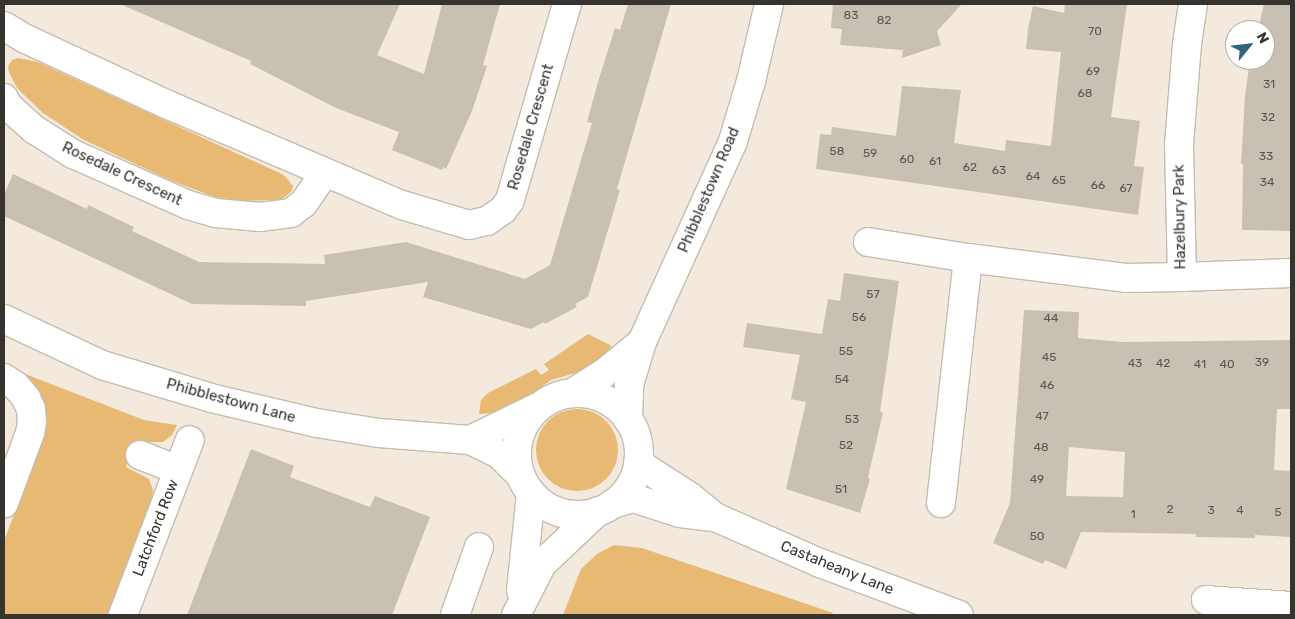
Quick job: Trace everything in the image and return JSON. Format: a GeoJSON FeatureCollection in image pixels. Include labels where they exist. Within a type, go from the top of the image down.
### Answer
{"type":"FeatureCollection","features":[{"type":"Feature","properties":{"kind":"street","name":"Rosedale Crescent"},"geometry":{"type":"LineString","coordinates":[[6,33],[402,205],[469,225],[486,221],[503,210],[510,200],[567,4]]}},
{"type":"Feature","properties":{"kind":"street","name":"Phibblestown Road"},"geometry":{"type":"LineString","coordinates":[[628,420],[629,385],[642,342],[733,141],[751,80],[769,4]]}},
{"type":"Feature","properties":{"kind":"street","name":"Hazelbury Park"},"geometry":{"type":"LineString","coordinates":[[868,242],[968,258],[1126,278],[1182,277],[1179,145],[1187,44],[1193,4]]}},
{"type":"Feature","properties":{"kind":"street","name":"Rosedale Crescent"},"geometry":{"type":"LineString","coordinates":[[4,98],[8,106],[35,130],[73,154],[188,204],[216,213],[260,218],[291,213],[304,203],[315,190],[325,172]]}},
{"type":"Feature","properties":{"kind":"street"},"geometry":{"type":"LineString","coordinates":[[941,503],[968,258]]}},
{"type":"Feature","properties":{"kind":"street"},"geometry":{"type":"LineString","coordinates":[[1182,277],[1291,274]]}},
{"type":"Feature","properties":{"kind":"street","name":"Phibblestown Lane"},"geometry":{"type":"LineString","coordinates":[[4,320],[102,365],[210,398],[317,423],[379,433],[470,440],[499,454],[526,484]]}},
{"type":"Feature","properties":{"kind":"street","name":"Phibblestown Road"},"geometry":{"type":"LineString","coordinates":[[572,393],[610,369],[642,342]]}},
{"type":"Feature","properties":{"kind":"street"},"geometry":{"type":"LineString","coordinates":[[4,378],[16,386],[26,398],[31,409],[32,422],[30,433],[4,503]]}},
{"type":"Feature","properties":{"kind":"street"},"geometry":{"type":"LineString","coordinates":[[572,393],[588,394],[604,399],[618,408],[628,420],[635,434],[638,464],[629,486],[542,564],[517,611],[526,558],[526,484],[517,456],[519,437],[527,420],[540,406],[555,397],[572,393]]}},
{"type":"Feature","properties":{"kind":"street","name":"Phibblestown Lane"},"geometry":{"type":"LineString","coordinates":[[470,440],[526,415],[540,406]]}},
{"type":"Feature","properties":{"kind":"street","name":"Latchford Row"},"geometry":{"type":"LineString","coordinates":[[123,615],[190,440]]}},
{"type":"Feature","properties":{"kind":"street"},"geometry":{"type":"LineString","coordinates":[[140,455],[178,470]]}},
{"type":"Feature","properties":{"kind":"street","name":"Castaheany Lane"},"geometry":{"type":"LineString","coordinates":[[638,464],[689,496],[715,518]]}},
{"type":"Feature","properties":{"kind":"street"},"geometry":{"type":"LineString","coordinates":[[526,484],[545,505],[562,512],[580,515],[605,507]]}},
{"type":"Feature","properties":{"kind":"street","name":"Castaheany Lane"},"geometry":{"type":"LineString","coordinates":[[605,507],[633,498],[680,513],[715,518],[820,563],[959,615]]}},
{"type":"Feature","properties":{"kind":"street"},"geometry":{"type":"LineString","coordinates":[[455,615],[479,547]]}},
{"type":"Feature","properties":{"kind":"street"},"geometry":{"type":"LineString","coordinates":[[1206,600],[1291,606]]}},
{"type":"Feature","properties":{"kind":"shaded area"},"geometry":{"type":"Polygon","coordinates":[[[18,58],[38,62],[284,175],[293,186],[292,191],[282,199],[274,200],[240,201],[215,197],[172,181],[84,140],[43,113],[17,88],[8,66],[12,60],[18,58]]]}},
{"type":"Feature","properties":{"kind":"shaded area"},"geometry":{"type":"Polygon","coordinates":[[[588,334],[612,346],[592,368],[551,380],[523,400],[495,413],[479,414],[481,400],[488,393],[536,369],[541,375],[549,370],[544,364],[588,334]]]}},
{"type":"Feature","properties":{"kind":"shaded area"},"geometry":{"type":"Polygon","coordinates":[[[20,372],[144,420],[177,425],[172,435],[163,442],[136,442],[126,467],[149,479],[153,490],[152,503],[109,615],[4,615],[4,541],[46,431],[45,405],[36,388],[20,372]]]}},
{"type":"Feature","properties":{"kind":"shaded area"},"geometry":{"type":"Polygon","coordinates":[[[577,409],[593,412],[606,421],[615,434],[618,450],[615,466],[606,479],[593,488],[577,491],[561,488],[548,479],[539,466],[536,450],[539,434],[548,421],[561,412],[577,409]]]}},
{"type":"Feature","properties":{"kind":"shaded area"},"geometry":{"type":"Polygon","coordinates":[[[614,545],[642,548],[833,613],[832,615],[563,615],[581,569],[597,554],[614,545]]]}},
{"type":"Feature","properties":{"kind":"building"},"geometry":{"type":"Polygon","coordinates":[[[120,4],[400,4],[377,55],[424,74],[442,4],[500,4],[483,65],[487,66],[472,111],[446,169],[443,167],[442,170],[392,150],[399,132],[336,108],[250,64],[251,61],[120,4]]]}},
{"type":"Feature","properties":{"kind":"building"},"geometry":{"type":"Polygon","coordinates":[[[628,4],[671,4],[617,189],[620,190],[588,297],[575,304],[577,307],[545,324],[544,322],[531,329],[423,297],[428,282],[306,301],[306,306],[192,304],[4,216],[4,195],[13,174],[87,209],[88,205],[134,227],[132,231],[199,262],[325,264],[324,255],[406,242],[525,279],[550,265],[592,123],[587,122],[598,82],[615,28],[620,30],[628,4]]]}},
{"type":"Feature","properties":{"kind":"building"},"geometry":{"type":"Polygon","coordinates":[[[833,4],[962,4],[937,31],[941,45],[902,58],[903,50],[840,45],[842,29],[831,28],[833,4]]]}},
{"type":"Feature","properties":{"kind":"building"},"geometry":{"type":"Polygon","coordinates":[[[1065,4],[1127,4],[1111,117],[1140,121],[1134,166],[1144,167],[1138,215],[816,169],[820,134],[831,135],[832,127],[896,136],[902,86],[961,90],[954,143],[1005,151],[1006,140],[1051,146],[1061,52],[1026,49],[1033,6],[1064,13],[1065,4]]]}},
{"type":"Feature","properties":{"kind":"building"},"geometry":{"type":"Polygon","coordinates":[[[1264,4],[1291,4],[1291,231],[1242,230],[1243,164],[1241,164],[1245,96],[1249,70],[1275,70],[1275,20],[1260,20],[1264,4]]]}},
{"type":"Feature","properties":{"kind":"building"},"geometry":{"type":"Polygon","coordinates":[[[844,273],[899,281],[880,412],[883,412],[868,478],[870,479],[860,513],[786,489],[806,402],[791,399],[800,355],[743,347],[747,323],[822,334],[828,299],[840,301],[844,273]]]}},
{"type":"Feature","properties":{"kind":"building"},"geometry":{"type":"Polygon","coordinates":[[[1024,310],[1079,312],[1078,338],[1122,342],[1291,340],[1291,409],[1277,409],[1274,470],[1291,471],[1291,537],[1255,535],[1255,538],[1196,537],[1196,534],[1081,532],[1066,569],[1045,560],[1043,564],[993,543],[1010,503],[1024,310]],[[1069,447],[1066,496],[1123,497],[1125,452],[1069,447]]]}},
{"type":"Feature","properties":{"kind":"building"},"geometry":{"type":"Polygon","coordinates":[[[251,449],[294,466],[290,477],[370,507],[375,496],[430,517],[392,615],[187,615],[251,449]]]}}]}
